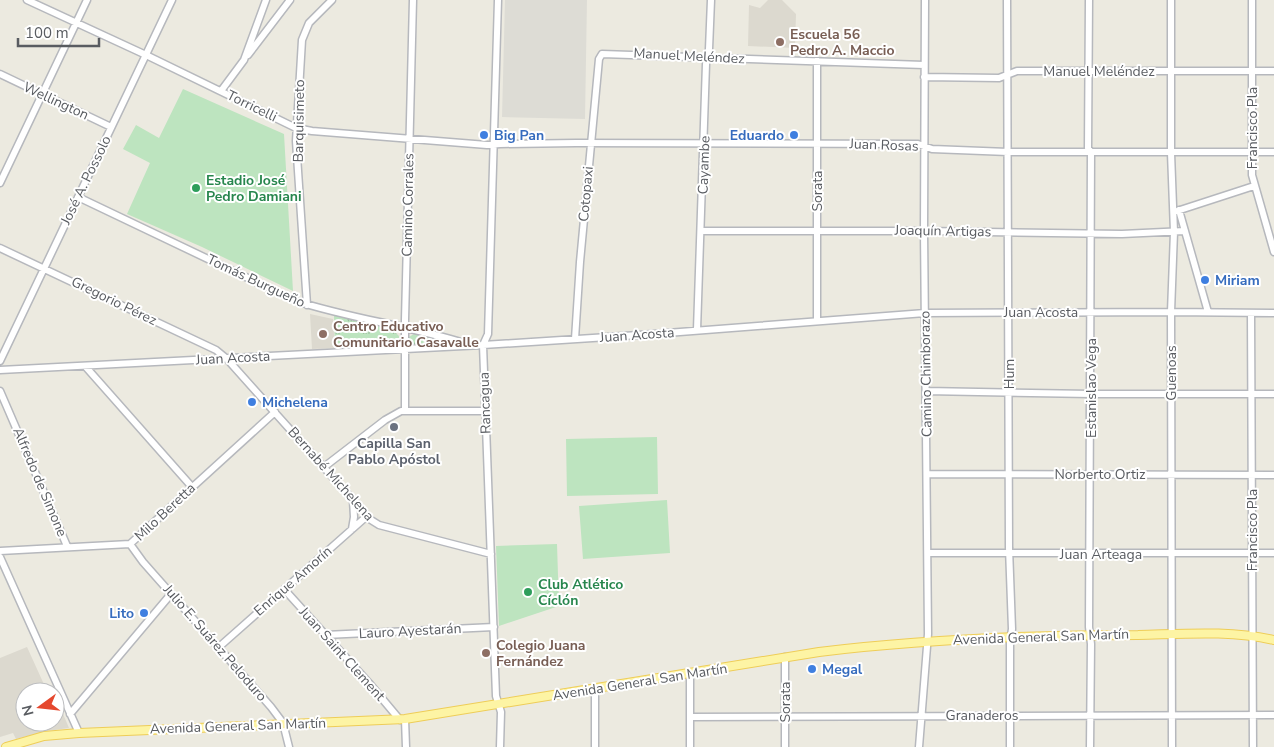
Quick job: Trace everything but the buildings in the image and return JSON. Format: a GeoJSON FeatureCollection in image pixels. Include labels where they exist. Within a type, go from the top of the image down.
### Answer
{"type":"FeatureCollection","features":[{"type":"Feature","properties":{"kind":"main road","name":"Avenida General San Martín"},"geometry":{"type":"LineString","coordinates":[[6,747],[44,736],[79,732],[403,720],[785,657],[877,645],[1011,636],[1090,635],[1252,636],[1274,640]]}},
{"type":"Feature","properties":{"kind":"street","name":"Torricelli"},"geometry":{"type":"LineString","coordinates":[[27,0],[296,128],[312,131],[494,144]]}},
{"type":"Feature","properties":{"kind":"street"},"geometry":{"type":"LineString","coordinates":[[0,183],[87,0]]}},
{"type":"Feature","properties":{"kind":"street","name":"José A. Possolo"},"geometry":{"type":"LineString","coordinates":[[0,361],[172,0]]}},
{"type":"Feature","properties":{"kind":"street"},"geometry":{"type":"LineString","coordinates":[[244,60],[266,0]]}},
{"type":"Feature","properties":{"kind":"street"},"geometry":{"type":"LineString","coordinates":[[221,91],[290,0]]}},
{"type":"Feature","properties":{"kind":"street","name":"Barquisimeto"},"geometry":{"type":"LineString","coordinates":[[307,304],[296,128],[302,40],[306,28],[332,0]]}},
{"type":"Feature","properties":{"kind":"street","name":"Camino Corrales"},"geometry":{"type":"LineString","coordinates":[[405,410],[405,327],[413,0]]}},
{"type":"Feature","properties":{"kind":"street","name":"Rancagua"},"geometry":{"type":"LineString","coordinates":[[498,0],[488,334],[483,345],[496,696],[501,712],[500,747]]}},
{"type":"Feature","properties":{"kind":"street","name":"Cayambe"},"geometry":{"type":"LineString","coordinates":[[697,330],[711,0]]}},
{"type":"Feature","properties":{"kind":"street","name":"Camino Chimborazo"},"geometry":{"type":"LineString","coordinates":[[919,747],[927,641],[928,553],[924,230],[925,0]]}},
{"type":"Feature","properties":{"kind":"street","name":"Hum"},"geometry":{"type":"LineString","coordinates":[[1007,0],[1010,747]]}},
{"type":"Feature","properties":{"kind":"street","name":"Estanislao Vega"},"geometry":{"type":"LineString","coordinates":[[1089,0],[1088,148],[1091,152],[1090,747]]}},
{"type":"Feature","properties":{"kind":"street","name":"Guenoas"},"geometry":{"type":"LineString","coordinates":[[1171,0],[1171,153],[1176,211],[1171,312],[1172,747]]}},
{"type":"Feature","properties":{"kind":"street","name":"Francisco Pla"},"geometry":{"type":"LineString","coordinates":[[1252,0],[1252,175],[1254,186],[1271,233],[1274,252]]}},
{"type":"Feature","properties":{"kind":"street"},"geometry":{"type":"LineString","coordinates":[[258,21],[262,26],[270,27]]}},
{"type":"Feature","properties":{"kind":"street","name":"Manuel Meléndez"},"geometry":{"type":"LineString","coordinates":[[604,53],[924,65]]}},
{"type":"Feature","properties":{"kind":"street","name":"Cotopaxi"},"geometry":{"type":"LineString","coordinates":[[575,339],[590,143],[599,60],[600,55],[604,53]]}},
{"type":"Feature","properties":{"kind":"street","name":"Sorata"},"geometry":{"type":"LineString","coordinates":[[817,61],[817,321]]}},
{"type":"Feature","properties":{"kind":"street","name":"Manuel Meléndez"},"geometry":{"type":"LineString","coordinates":[[924,77],[999,78],[1017,71],[1274,71]]}},
{"type":"Feature","properties":{"kind":"street","name":"Wellington"},"geometry":{"type":"LineString","coordinates":[[0,74],[111,127]]}},
{"type":"Feature","properties":{"kind":"street","name":"Juan Rosas"},"geometry":{"type":"LineString","coordinates":[[494,144],[918,144],[932,149],[1008,152],[1274,152]]}},
{"type":"Feature","properties":{"kind":"street"},"geometry":{"type":"LineString","coordinates":[[1208,312],[1185,231],[1176,211],[1254,186]]}},
{"type":"Feature","properties":{"kind":"street","name":"Tomás Burgueño"},"geometry":{"type":"LineString","coordinates":[[78,197],[296,301],[472,345]]}},
{"type":"Feature","properties":{"kind":"street","name":"Joaquín Artigas"},"geometry":{"type":"LineString","coordinates":[[701,231],[924,230],[1091,233],[1185,231]]}},
{"type":"Feature","properties":{"kind":"street","name":"Gregorio Pérez"},"geometry":{"type":"LineString","coordinates":[[0,248],[216,350],[227,359]]}},
{"type":"Feature","properties":{"kind":"street","name":"Juan Acosta"},"geometry":{"type":"LineString","coordinates":[[0,370],[405,350],[654,334],[925,313],[1208,312],[1274,314]]}},
{"type":"Feature","properties":{"kind":"street","name":"Francisco Pla"},"geometry":{"type":"LineString","coordinates":[[1251,314],[1253,747]]}},
{"type":"Feature","properties":{"kind":"street","name":"Bernabé Michelena"},"geometry":{"type":"LineString","coordinates":[[227,359],[367,516],[379,525],[491,554]]}},
{"type":"Feature","properties":{"kind":"street"},"geometry":{"type":"LineString","coordinates":[[85,366],[192,487]]}},
{"type":"Feature","properties":{"kind":"street","name":"Alfredo de Simone"},"geometry":{"type":"LineString","coordinates":[[0,391],[67,546]]}},
{"type":"Feature","properties":{"kind":"street"},"geometry":{"type":"LineString","coordinates":[[926,391],[1091,394],[1274,394]]}},
{"type":"Feature","properties":{"kind":"street"},"geometry":{"type":"LineString","coordinates":[[324,467],[385,420],[405,410],[485,411]]}},
{"type":"Feature","properties":{"kind":"street","name":"Milo Beretta"},"geometry":{"type":"LineString","coordinates":[[0,551],[130,544],[275,412]]}},
{"type":"Feature","properties":{"kind":"street","name":"Norberto Ortiz"},"geometry":{"type":"LineString","coordinates":[[927,474],[1274,475]]}},
{"type":"Feature","properties":{"kind":"street"},"geometry":{"type":"LineString","coordinates":[[351,530],[354,517],[353,500]]}},
{"type":"Feature","properties":{"kind":"street","name":"Enrique Amorín"},"geometry":{"type":"LineString","coordinates":[[219,647],[367,516]]}},
{"type":"Feature","properties":{"kind":"street","name":"Julio E. Suárez Peloduro"},"geometry":{"type":"LineString","coordinates":[[130,544],[143,562],[271,707],[283,723],[289,747]]}},
{"type":"Feature","properties":{"kind":"street","name":"Juan Arteaga"},"geometry":{"type":"LineString","coordinates":[[928,553],[1274,553]]}},
{"type":"Feature","properties":{"kind":"street"},"geometry":{"type":"LineString","coordinates":[[0,557],[79,732]]}},
{"type":"Feature","properties":{"kind":"street","name":"Juan Saint Clement"},"geometry":{"type":"LineString","coordinates":[[284,589],[403,720]]}},
{"type":"Feature","properties":{"kind":"street"},"geometry":{"type":"LineString","coordinates":[[70,714],[171,594]]}},
{"type":"Feature","properties":{"kind":"street","name":"Lauro Ayestarán"},"geometry":{"type":"LineString","coordinates":[[326,635],[494,627]]}},
{"type":"Feature","properties":{"kind":"street","name":"Sorata"},"geometry":{"type":"LineString","coordinates":[[785,657],[785,747]]}},
{"type":"Feature","properties":{"kind":"street"},"geometry":{"type":"LineString","coordinates":[[690,674],[690,747]]}},
{"type":"Feature","properties":{"kind":"street"},"geometry":{"type":"LineString","coordinates":[[595,689],[595,747]]}},
{"type":"Feature","properties":{"kind":"street","name":"Granaderos"},"geometry":{"type":"LineString","coordinates":[[690,717],[1274,715]]}},
{"type":"Feature","properties":{"kind":"street"},"geometry":{"type":"LineString","coordinates":[[403,720],[406,747]]}},
{"type":"Feature","properties":{"kind":"shaded area"},"geometry":{"type":"Polygon","coordinates":[[[505,0],[587,0],[585,119],[502,117],[505,0]]]}},
{"type":"Feature","properties":{"kind":"shaded area"},"geometry":{"type":"Polygon","coordinates":[[[768,0],[782,0],[796,14],[795,48],[748,46],[749,5],[760,8],[768,0]]]}},
{"type":"Feature","properties":{"kind":"shaded area","name":"Centro Educativo Comunitario Casavalle"},"geometry":{"type":"Polygon","coordinates":[[[310,314],[333,319],[335,348],[312,349],[310,314]]]}},
{"type":"Feature","properties":{"kind":"shaded area"},"geometry":{"type":"Polygon","coordinates":[[[27,647],[43,682],[15,682],[15,732],[43,732],[16,739],[13,733],[0,737],[0,658],[27,647]]]}},
{"type":"Feature","properties":{"kind":"shaded area"},"geometry":{"type":"Polygon","coordinates":[[[65,719],[69,728],[65,729],[65,719]]]}},
{"type":"Feature","properties":{"kind":"green space"},"geometry":{"type":"Polygon","coordinates":[[[183,89],[284,134],[293,291],[202,247],[127,214],[150,163],[123,149],[136,125],[159,138],[183,89]]]}},
{"type":"Feature","properties":{"kind":"green space"},"geometry":{"type":"Polygon","coordinates":[[[334,315],[393,330],[399,336],[399,343],[393,348],[335,350],[334,315]]]}},
{"type":"Feature","properties":{"kind":"green space"},"geometry":{"type":"Polygon","coordinates":[[[414,334],[444,341],[445,344],[412,346],[409,337],[414,334]]]}},
{"type":"Feature","properties":{"kind":"green space"},"geometry":{"type":"Polygon","coordinates":[[[657,437],[658,494],[567,496],[566,439],[657,437]]]}},
{"type":"Feature","properties":{"kind":"green space"},"geometry":{"type":"Polygon","coordinates":[[[667,500],[670,553],[583,559],[579,506],[667,500]]]}},
{"type":"Feature","properties":{"kind":"green space","name":"Club Atlético Cíclón"},"geometry":{"type":"Polygon","coordinates":[[[557,544],[559,606],[499,626],[496,546],[557,544]]]}},
{"type":"Feature","properties":{"kind":"place","name":"Escuela 56 Pedro A. Maccio"},"geometry":{"type":"Point","coordinates":[780,42]}},
{"type":"Feature","properties":{"kind":"place","name":"Big Pan"},"geometry":{"type":"Point","coordinates":[484,135]}},
{"type":"Feature","properties":{"kind":"place","name":"Eduardo"},"geometry":{"type":"Point","coordinates":[794,135]}},
{"type":"Feature","properties":{"kind":"place","name":"Estadio José Pedro Damiani"},"geometry":{"type":"Point","coordinates":[196,188]}},
{"type":"Feature","properties":{"kind":"place","name":"Miriam"},"geometry":{"type":"Point","coordinates":[1205,280]}},
{"type":"Feature","properties":{"kind":"place","name":"Centro Educativo Comunitario Casavalle"},"geometry":{"type":"Point","coordinates":[323,334]}},
{"type":"Feature","properties":{"kind":"place","name":"Michelena"},"geometry":{"type":"Point","coordinates":[252,402]}},
{"type":"Feature","properties":{"kind":"place","name":"Capilla San Pablo Apóstol"},"geometry":{"type":"Point","coordinates":[394,427]}},
{"type":"Feature","properties":{"kind":"place","name":"Club Atlético Cíclón"},"geometry":{"type":"Point","coordinates":[528,592]}},
{"type":"Feature","properties":{"kind":"place","name":"Lito"},"geometry":{"type":"Point","coordinates":[144,613]}},
{"type":"Feature","properties":{"kind":"place","name":"Colegio Juana Fernández"},"geometry":{"type":"Point","coordinates":[486,653]}},
{"type":"Feature","properties":{"kind":"place","name":"Megal"},"geometry":{"type":"Point","coordinates":[812,669]}}]}
